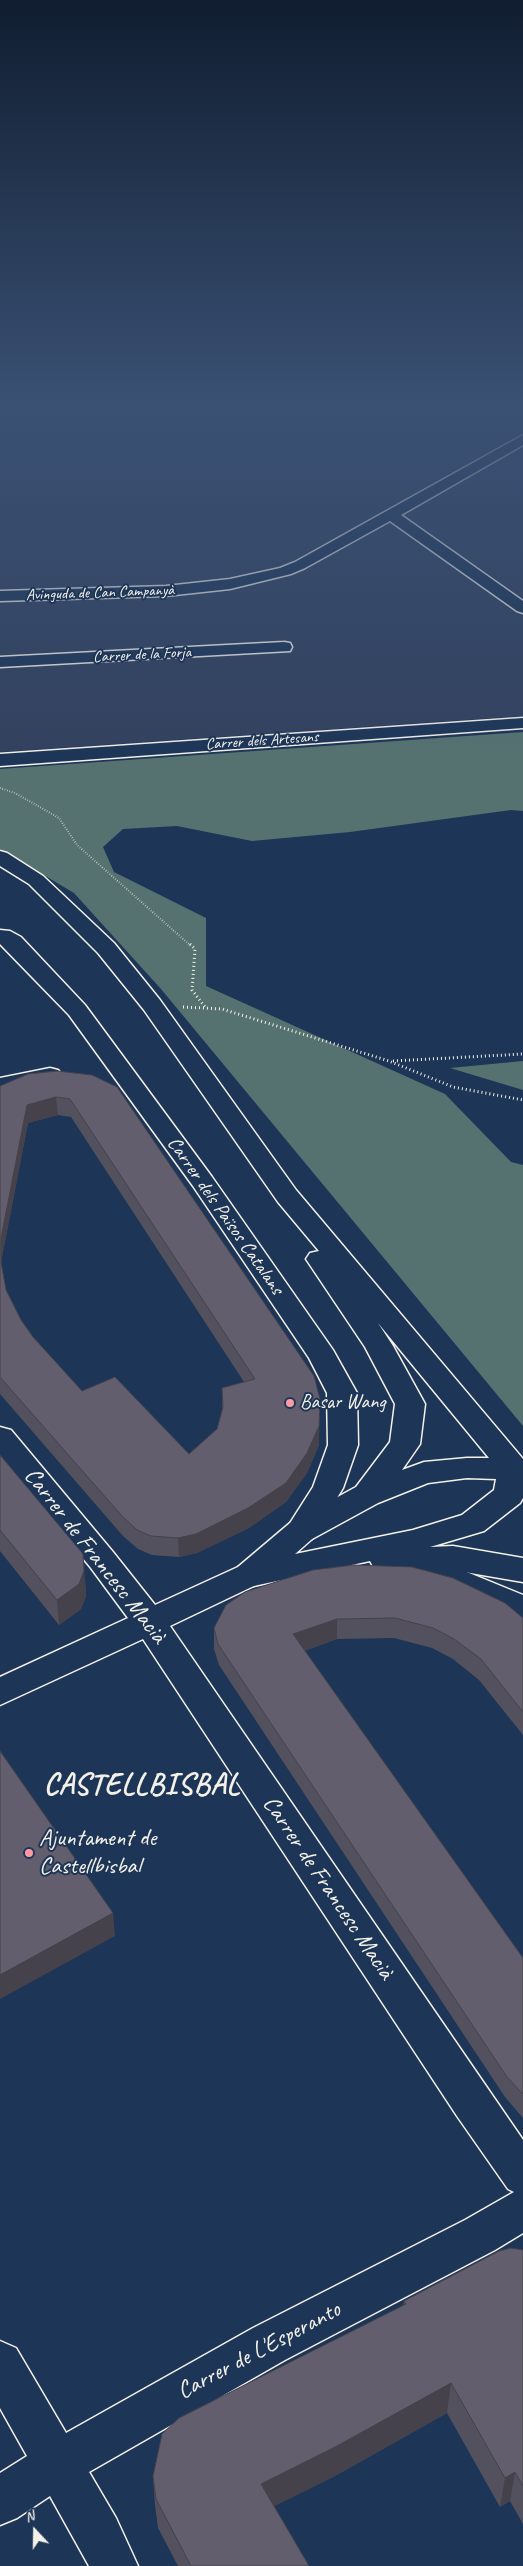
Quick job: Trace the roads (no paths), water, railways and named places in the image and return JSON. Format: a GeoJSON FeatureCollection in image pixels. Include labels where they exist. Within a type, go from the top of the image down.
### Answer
{"type":"FeatureCollection","features":[{"type":"Feature","properties":{"kind":"street","name":"Avinguda de Can Campanyà"},"geometry":{"type":"LineString","coordinates":[[0,596],[166,591],[240,582],[300,565],[382,520]]}},
{"type":"Feature","properties":{"kind":"street"},"geometry":{"type":"LineString","coordinates":[[398,520],[523,608]]}},
{"type":"Feature","properties":{"kind":"street","name":"Carrer de la Forja"},"geometry":{"type":"LineString","coordinates":[[0,662],[284,648]]}},
{"type":"Feature","properties":{"kind":"street","name":"Carrer dels Artesans"},"geometry":{"type":"LineString","coordinates":[[0,760],[523,723]]}},
{"type":"Feature","properties":{"kind":"street"},"geometry":{"type":"LineString","coordinates":[[0,857],[36,880],[106,948],[152,1006],[287,1196],[518,1474]]}},
{"type":"Feature","properties":{"kind":"street","name":"Carrer dels Països Catalans"},"geometry":{"type":"LineString","coordinates":[[1,932],[13,942],[77,1010],[209,1190],[323,1357],[342,1393],[343,1445],[328,1488],[301,1531]]}},
{"type":"Feature","properties":{"kind":"street"},"geometry":{"type":"LineString","coordinates":[[0,1085],[31,1077],[73,1076]]}},
{"type":"Feature","properties":{"kind":"street"},"geometry":{"type":"LineString","coordinates":[[98,1079],[134,1090]]}},
{"type":"Feature","properties":{"kind":"street"},"geometry":{"type":"LineString","coordinates":[[287,1196],[323,1266],[378,1346],[410,1404],[405,1444],[367,1495]]}},
{"type":"Feature","properties":{"kind":"street","name":"Carrer de Francesc Macià"},"geometry":{"type":"LineString","coordinates":[[0,1437],[96,1552],[149,1622],[472,2103],[523,2175]]}},
{"type":"Feature","properties":{"kind":"street"},"geometry":{"type":"LineString","coordinates":[[249,1575],[301,1531],[367,1495],[424,1473],[467,1468],[518,1474]]}},
{"type":"Feature","properties":{"kind":"street"},"geometry":{"type":"LineString","coordinates":[[0,1692],[249,1575],[413,1541],[473,1523],[509,1494],[518,1474]]}},
{"type":"Feature","properties":{"kind":"street"},"geometry":{"type":"LineString","coordinates":[[249,1575],[403,1558],[453,1558],[523,1570]]}},
{"type":"Feature","properties":{"kind":"street"},"geometry":{"type":"LineString","coordinates":[[403,1558],[516,1606],[523,1612]]}},
{"type":"Feature","properties":{"kind":"street","name":"Carrer de L'Esperanto"},"geometry":{"type":"LineString","coordinates":[[0,2501],[58,2463],[269,2344],[480,2234],[523,2209]]}},
{"type":"Feature","properties":{"kind":"street"},"geometry":{"type":"LineString","coordinates":[[0,2364],[58,2463],[114,2566]]}},
{"type":"Feature","properties":{"kind":"place","name":"Basar Wang"},"geometry":{"type":"Point","coordinates":[290,1403]}},
{"type":"Feature","properties":{"kind":"place","name":"Ajuntament de Castellbisbal"},"geometry":{"type":"Point","coordinates":[29,1853]}},
{"type":"Feature","properties":{"kind":"district","name":"CASTELLBISBAL"},"geometry":{"type":"Point","coordinates":[142,1786]}}]}
